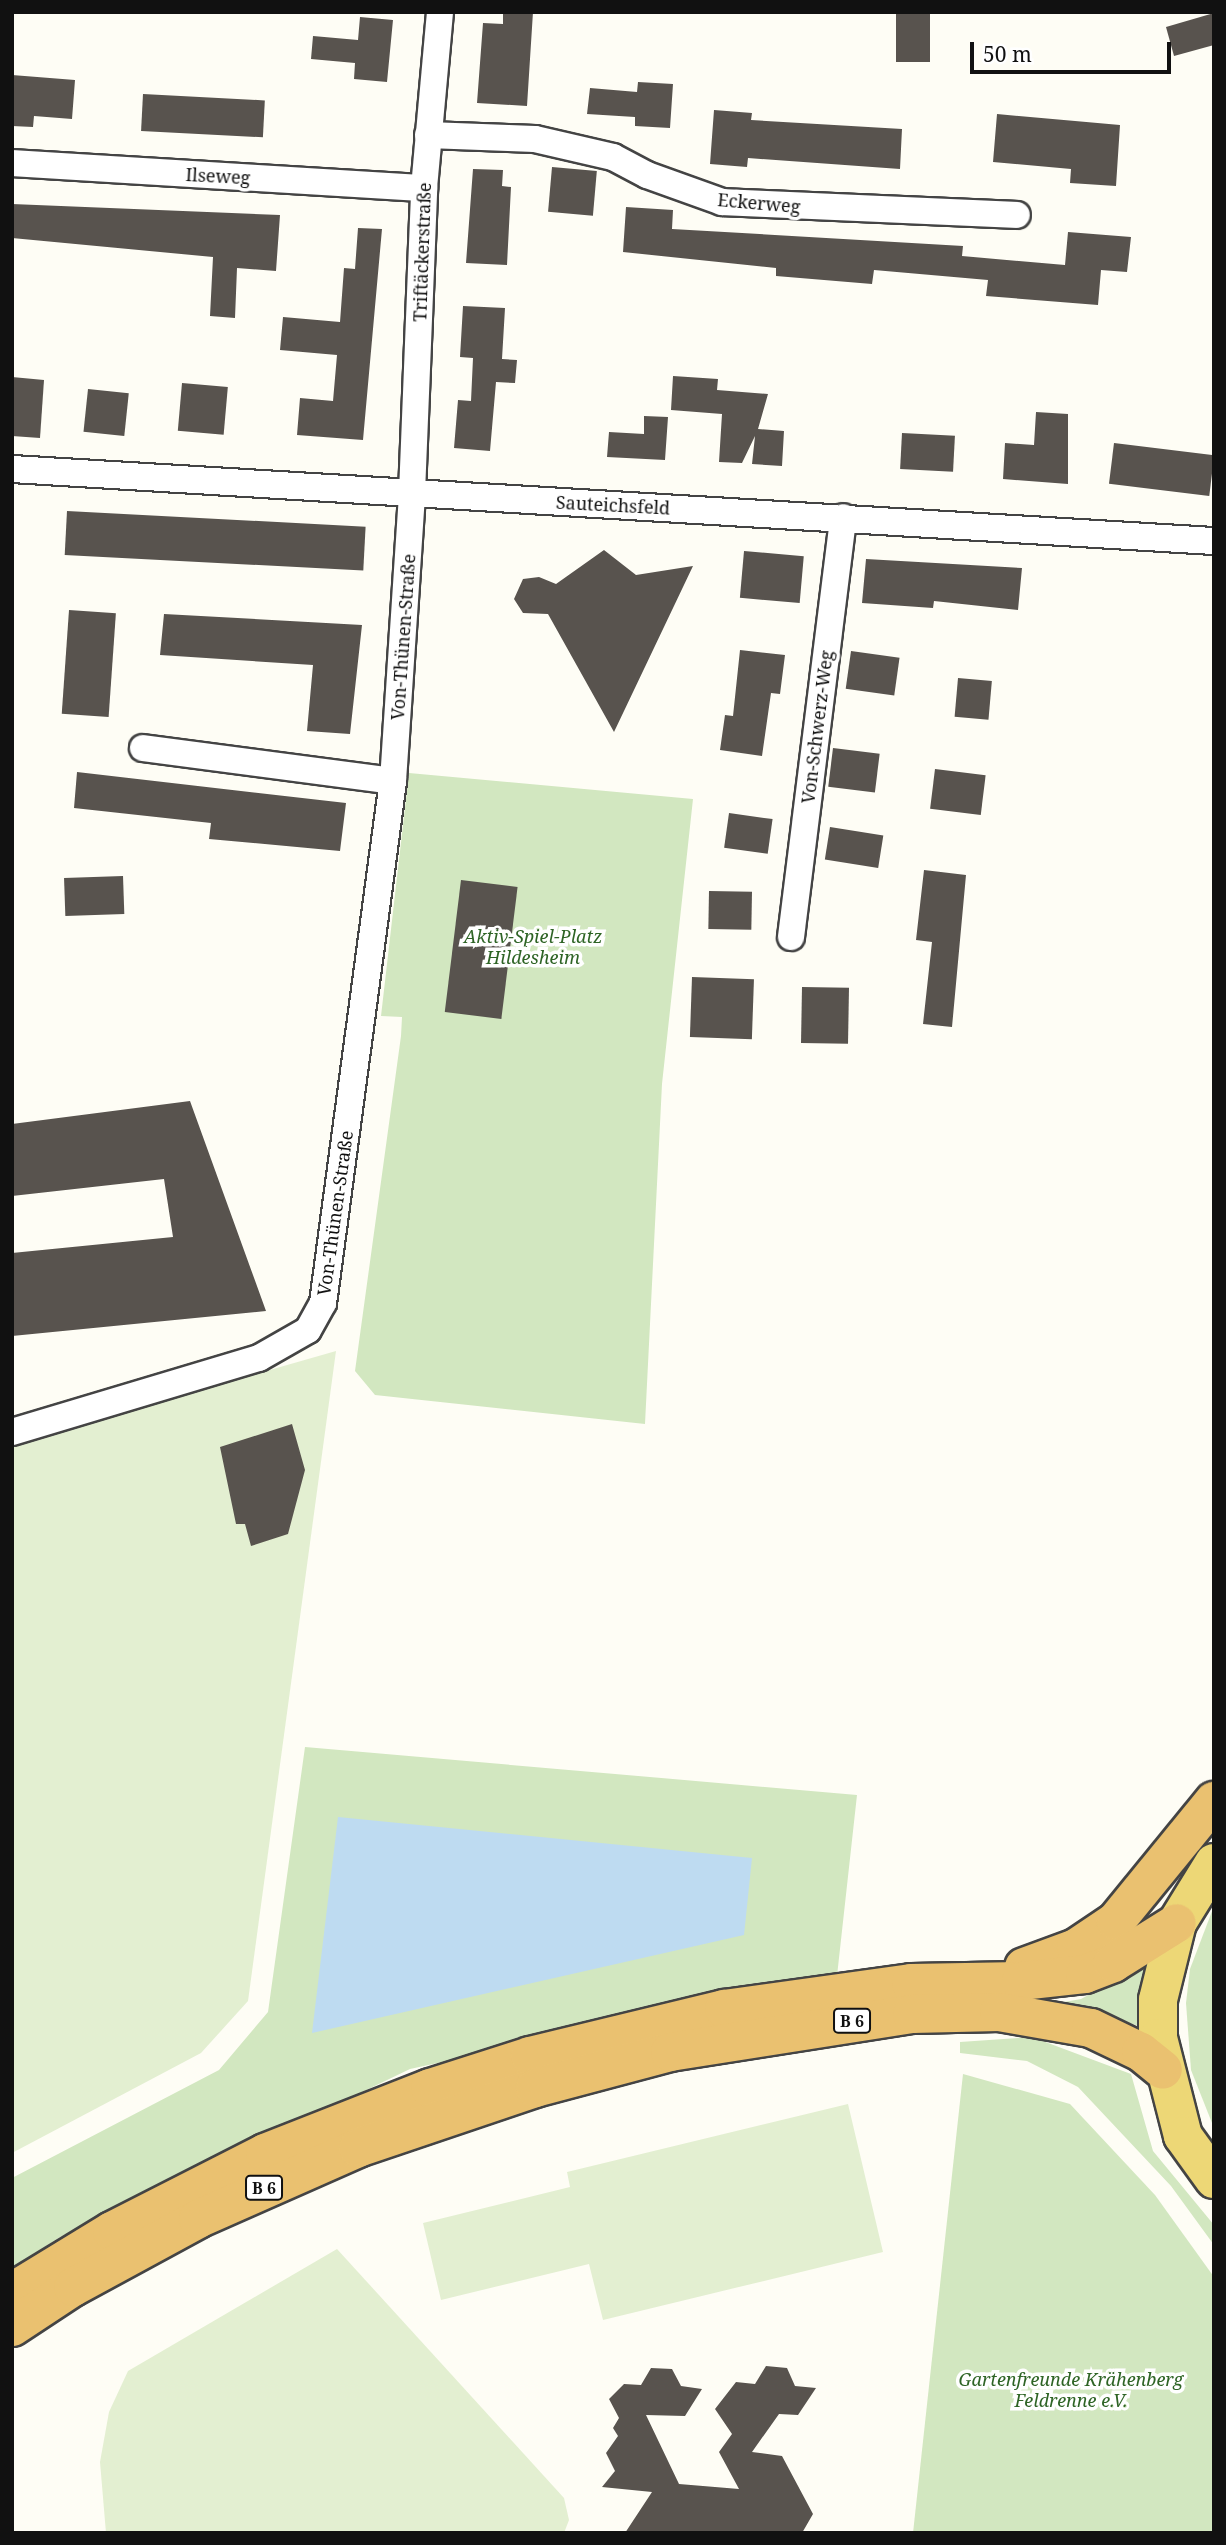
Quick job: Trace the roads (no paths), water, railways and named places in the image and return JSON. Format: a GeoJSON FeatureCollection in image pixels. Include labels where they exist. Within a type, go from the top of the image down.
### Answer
{"type":"FeatureCollection","features":[{"type":"Feature","properties":{"kind":"highway"},"geometry":{"type":"LineString","coordinates":[[961,1980],[1045,1961],[1096,1937],[1136,1901],[1214,1801]]}},
{"type":"Feature","properties":{"kind":"highway","name":"B 6"},"geometry":{"type":"LineString","coordinates":[[12,2291],[112,2231],[265,2153],[430,2088],[553,2050],[724,2009],[961,1980],[1021,1981],[1085,1974],[1113,1963],[1177,1923]]}},
{"type":"Feature","properties":{"kind":"highway","name":"B 6"},"geometry":{"type":"LineString","coordinates":[[12,2328],[127,2257],[312,2167],[441,2117],[670,2052],[899,2015],[999,2012],[1091,2028],[1140,2052],[1163,2070]]}},
{"type":"Feature","properties":{"kind":"main road"},"geometry":{"type":"LineString","coordinates":[[1214,1863],[1177,1923],[1158,2000],[1163,2070],[1183,2136],[1214,2179]]}},
{"type":"Feature","properties":{"kind":"street","name":"Triftäckerstraße"},"geometry":{"type":"LineString","coordinates":[[412,493],[424,188],[440,12]]}},
{"type":"Feature","properties":{"kind":"street","name":"Eckerweg"},"geometry":{"type":"LineString","coordinates":[[428,135],[535,139],[613,157],[722,202],[1017,215]]}},
{"type":"Feature","properties":{"kind":"street","name":"Ilseweg"},"geometry":{"type":"LineString","coordinates":[[12,163],[424,188]]}},
{"type":"Feature","properties":{"kind":"street","name":"Sauteichsfeld"},"geometry":{"type":"LineString","coordinates":[[12,469],[1214,541]]}},
{"type":"Feature","properties":{"kind":"street","name":"Von-Thünen-Straße"},"geometry":{"type":"LineString","coordinates":[[12,1432],[259,1358],[308,1330],[323,1303],[393,781],[412,493]]}},
{"type":"Feature","properties":{"kind":"street","name":"Von-Schwerz-Weg"},"geometry":{"type":"LineString","coordinates":[[791,937],[843,517]]}},
{"type":"Feature","properties":{"kind":"street"},"geometry":{"type":"LineString","coordinates":[[143,748],[393,781]]}},
{"type":"Feature","properties":{"kind":"water"},"geometry":{"type":"Polygon","coordinates":[[[338,1817],[752,1858],[744,1935],[312,2033],[338,1817]]]}},
{"type":"Feature","properties":{"kind":"park label","name":"Aktiv-Spiel-Platz Hildesheim"},"geometry":{"type":"Point","coordinates":[533,947]}},
{"type":"Feature","properties":{"kind":"park label","name":"Gartenfreunde Krähenberg Feldrenne e.V."},"geometry":{"type":"Point","coordinates":[1071,2390]}}]}
